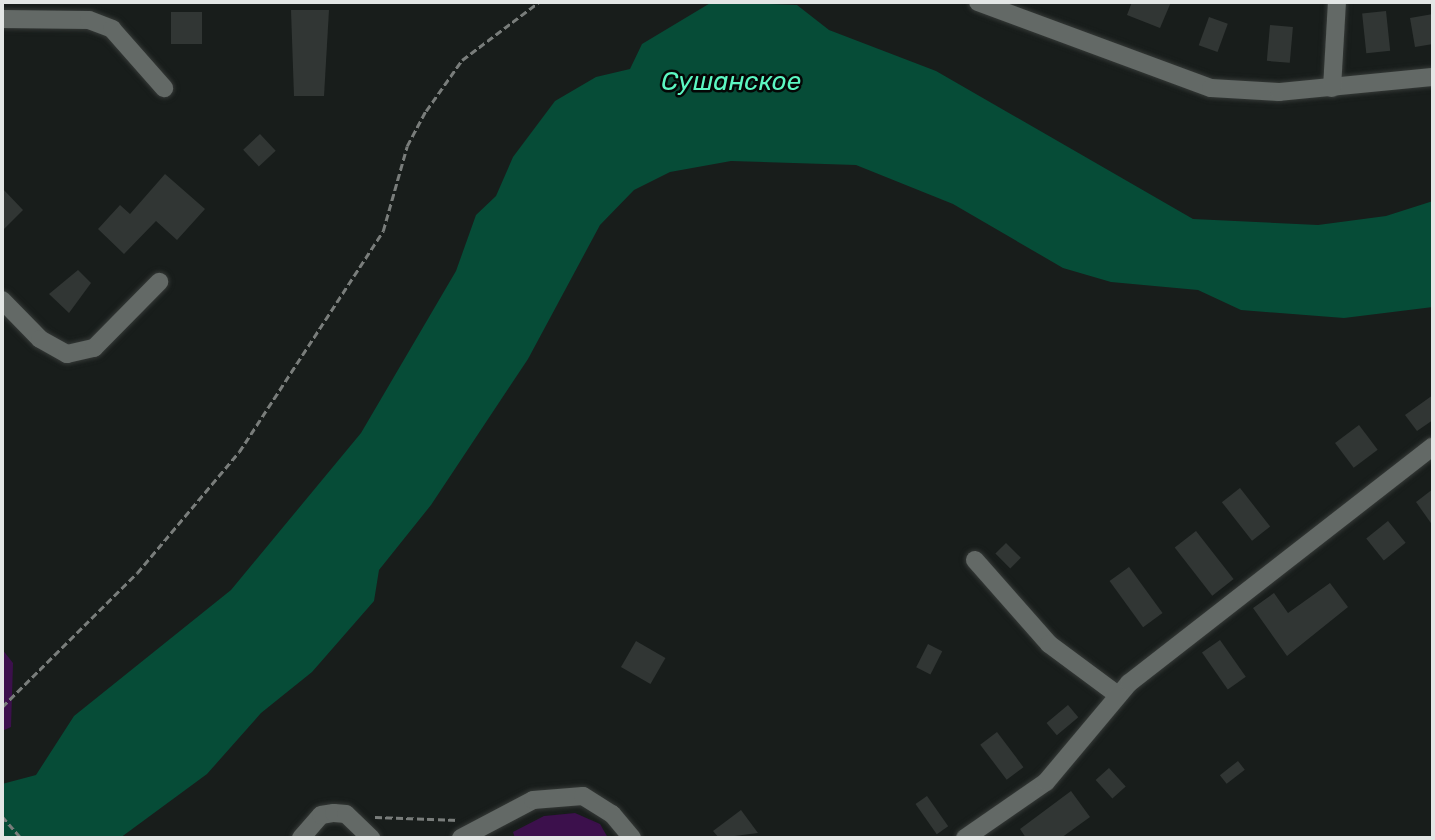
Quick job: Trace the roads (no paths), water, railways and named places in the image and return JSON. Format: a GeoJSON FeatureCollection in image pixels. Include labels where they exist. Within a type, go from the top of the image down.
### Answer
{"type":"FeatureCollection","features":[{"type":"Feature","properties":{"kind":"street"},"geometry":{"type":"LineString","coordinates":[[978,2],[1212,88],[1332,88],[1433,77]]}},
{"type":"Feature","properties":{"kind":"street"},"geometry":{"type":"LineString","coordinates":[[1332,88],[1337,2]]}},
{"type":"Feature","properties":{"kind":"street"},"geometry":{"type":"LineString","coordinates":[[2,19],[89,20],[112,29],[164,88]]}},
{"type":"Feature","properties":{"kind":"street"},"geometry":{"type":"LineString","coordinates":[[2,300],[40,338],[67,354],[94,348],[159,282]]}},
{"type":"Feature","properties":{"kind":"street"},"geometry":{"type":"LineString","coordinates":[[965,838],[1046,782],[1118,695],[1433,446]]}},
{"type":"Feature","properties":{"kind":"street"},"geometry":{"type":"LineString","coordinates":[[975,560],[1049,644],[1118,695]]}},
{"type":"Feature","properties":{"kind":"street"},"geometry":{"type":"LineString","coordinates":[[461,838],[483,824],[533,800],[583,796],[612,814],[632,838]]}},
{"type":"Feature","properties":{"kind":"street"},"geometry":{"type":"LineString","coordinates":[[301,838],[321,815],[346,814],[371,838]]}},
{"type":"Feature","properties":{"kind":"water","name":"Сушанское"},"geometry":{"type":"Polygon","coordinates":[[[712,2],[797,5],[829,30],[936,71],[1193,219],[1318,225],[1386,216],[1433,201],[1433,307],[1344,318],[1241,310],[1198,290],[1111,282],[1063,268],[953,204],[856,165],[731,161],[670,172],[634,190],[600,225],[528,359],[431,505],[379,570],[374,601],[312,672],[261,713],[207,774],[120,838],[2,838],[2,784],[36,775],[74,716],[231,590],[361,433],[456,271],[476,215],[496,196],[513,157],[555,101],[596,77],[630,69],[642,44],[712,2]]]}}]}
